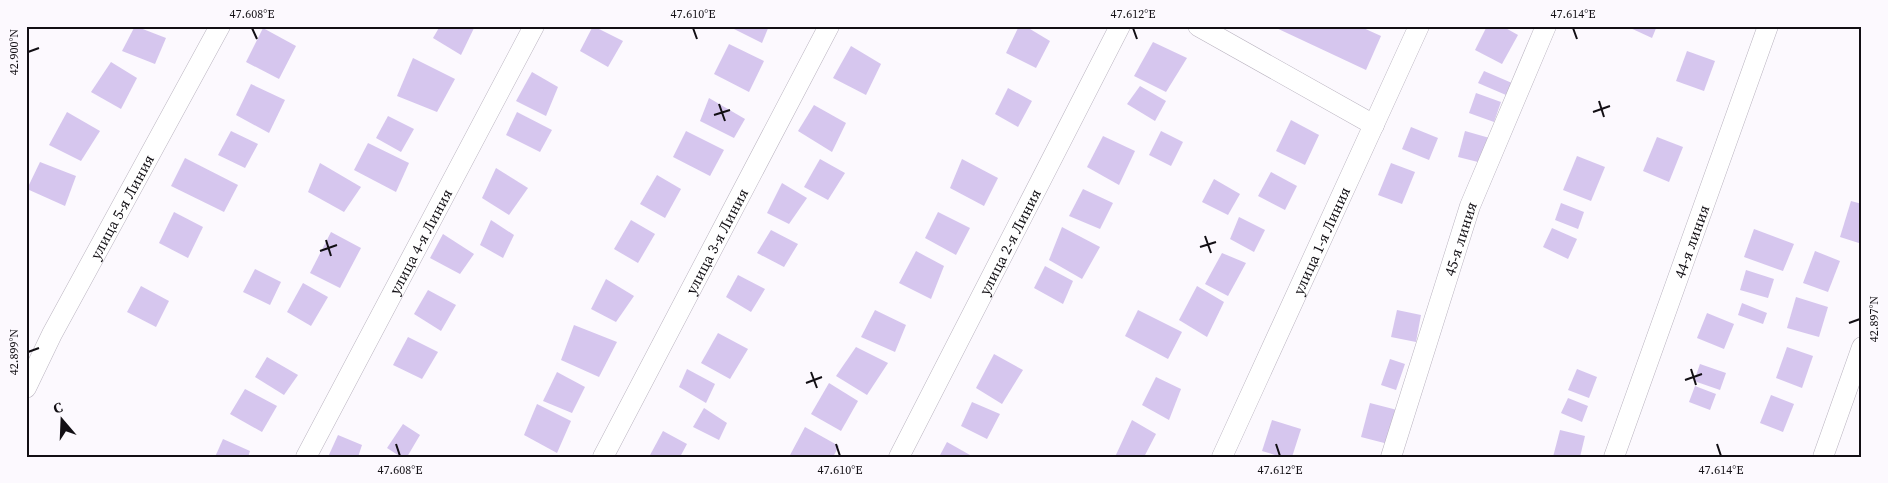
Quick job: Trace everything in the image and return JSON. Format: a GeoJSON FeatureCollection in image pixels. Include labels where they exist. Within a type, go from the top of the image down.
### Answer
{"type":"FeatureCollection","features":[{"type":"Feature","properties":{"kind":"street","name":"улица 5-я Линия"},"geometry":{"type":"LineString","coordinates":[[26,388],[52,334],[220,26]]}},
{"type":"Feature","properties":{"kind":"street","name":"улица 4-я Линия"},"geometry":{"type":"LineString","coordinates":[[306,457],[534,26]]}},
{"type":"Feature","properties":{"kind":"street","name":"улица 3-я Линия"},"geometry":{"type":"LineString","coordinates":[[602,457],[829,26]]}},
{"type":"Feature","properties":{"kind":"street","name":"улица 2-я Линия"},"geometry":{"type":"LineString","coordinates":[[899,457],[1120,26]]}},
{"type":"Feature","properties":{"kind":"street"},"geometry":{"type":"LineString","coordinates":[[1198,26],[1374,125]]}},
{"type":"Feature","properties":{"kind":"street","name":"улица 1-я Линия"},"geometry":{"type":"LineString","coordinates":[[1222,457],[1419,26]]}},
{"type":"Feature","properties":{"kind":"street","name":"45-я линия"},"geometry":{"type":"LineString","coordinates":[[1391,457],[1470,206],[1546,26]]}},
{"type":"Feature","properties":{"kind":"street","name":"44-я линия"},"geometry":{"type":"LineString","coordinates":[[1614,457],[1768,26]]}},
{"type":"Feature","properties":{"kind":"street"},"geometry":{"type":"LineString","coordinates":[[1823,457],[1862,347]]}},
{"type":"Feature","properties":{"kind":"building"},"geometry":{"type":"Polygon","coordinates":[[[135,26],[166,38],[155,64],[122,51],[135,26]]]}},
{"type":"Feature","properties":{"kind":"building"},"geometry":{"type":"Polygon","coordinates":[[[440,26],[475,26],[461,55],[433,38],[440,26]]]}},
{"type":"Feature","properties":{"kind":"building"},"geometry":{"type":"Polygon","coordinates":[[[593,26],[623,41],[608,67],[580,51],[593,26]]]}},
{"type":"Feature","properties":{"kind":"building"},"geometry":{"type":"Polygon","coordinates":[[[728,26],[769,26],[762,43],[728,26]]]}},
{"type":"Feature","properties":{"kind":"building"},"geometry":{"type":"Polygon","coordinates":[[[1019,26],[1025,26],[1050,41],[1036,68],[1006,53],[1019,26]]]}},
{"type":"Feature","properties":{"kind":"building"},"geometry":{"type":"Polygon","coordinates":[[[1272,26],[1359,26],[1381,36],[1366,70],[1272,26]]]}},
{"type":"Feature","properties":{"kind":"building"},"geometry":{"type":"Polygon","coordinates":[[[1487,26],[1502,26],[1518,35],[1502,64],[1475,50],[1487,26]]]}},
{"type":"Feature","properties":{"kind":"building"},"geometry":{"type":"Polygon","coordinates":[[[1626,26],[1657,26],[1652,38],[1626,26]]]}},
{"type":"Feature","properties":{"kind":"building"},"geometry":{"type":"Polygon","coordinates":[[[263,28],[296,46],[279,79],[246,62],[263,28]]]}},
{"type":"Feature","properties":{"kind":"building"},"geometry":{"type":"Polygon","coordinates":[[[1153,42],[1187,58],[1166,92],[1134,76],[1153,42]]]}},
{"type":"Feature","properties":{"kind":"building"},"geometry":{"type":"Polygon","coordinates":[[[729,44],[764,61],[749,92],[714,74],[729,44]]]}},
{"type":"Feature","properties":{"kind":"building"},"geometry":{"type":"Polygon","coordinates":[[[851,46],[881,64],[866,95],[833,78],[851,46]]]}},
{"type":"Feature","properties":{"kind":"building"},"geometry":{"type":"Polygon","coordinates":[[[1687,51],[1715,61],[1704,91],[1676,81],[1687,51]]]}},
{"type":"Feature","properties":{"kind":"building"},"geometry":{"type":"Polygon","coordinates":[[[413,58],[455,79],[437,112],[397,96],[413,58]]]}},
{"type":"Feature","properties":{"kind":"building"},"geometry":{"type":"Polygon","coordinates":[[[111,62],[137,78],[121,109],[91,92],[111,62]]]}},
{"type":"Feature","properties":{"kind":"building"},"geometry":{"type":"Polygon","coordinates":[[[1484,71],[1512,83],[1506,95],[1478,83],[1484,71]]]}},
{"type":"Feature","properties":{"kind":"building"},"geometry":{"type":"Polygon","coordinates":[[[532,72],[558,87],[546,116],[516,101],[532,72]]]}},
{"type":"Feature","properties":{"kind":"building"},"geometry":{"type":"Polygon","coordinates":[[[251,84],[285,100],[269,133],[236,115],[251,84]]]}},
{"type":"Feature","properties":{"kind":"building"},"geometry":{"type":"Polygon","coordinates":[[[1140,86],[1166,101],[1155,121],[1127,104],[1140,86]]]}},
{"type":"Feature","properties":{"kind":"building"},"geometry":{"type":"Polygon","coordinates":[[[1008,88],[1032,101],[1018,127],[995,114],[1008,88]]]}},
{"type":"Feature","properties":{"kind":"building"},"geometry":{"type":"Polygon","coordinates":[[[1476,93],[1501,102],[1494,122],[1469,113],[1476,93]]]}},
{"type":"Feature","properties":{"kind":"building"},"geometry":{"type":"Polygon","coordinates":[[[709,98],[745,119],[734,138],[700,121],[709,98]]]}},
{"type":"Feature","properties":{"kind":"building"},"geometry":{"type":"Polygon","coordinates":[[[814,105],[846,123],[832,152],[798,131],[814,105]]]}},
{"type":"Feature","properties":{"kind":"building"},"geometry":{"type":"Polygon","coordinates":[[[67,112],[100,131],[81,161],[49,145],[67,112]]]}},
{"type":"Feature","properties":{"kind":"building"},"geometry":{"type":"Polygon","coordinates":[[[517,112],[552,130],[540,152],[506,135],[517,112]]]}},
{"type":"Feature","properties":{"kind":"building"},"geometry":{"type":"Polygon","coordinates":[[[388,116],[414,129],[401,152],[376,138],[388,116]]]}},
{"type":"Feature","properties":{"kind":"building"},"geometry":{"type":"Polygon","coordinates":[[[1291,120],[1319,135],[1305,165],[1276,151],[1291,120]]]}},
{"type":"Feature","properties":{"kind":"building"},"geometry":{"type":"Polygon","coordinates":[[[1411,127],[1438,138],[1429,160],[1402,149],[1411,127]]]}},
{"type":"Feature","properties":{"kind":"building"},"geometry":{"type":"Polygon","coordinates":[[[231,131],[258,144],[245,168],[218,155],[231,131]]]}},
{"type":"Feature","properties":{"kind":"building"},"geometry":{"type":"Polygon","coordinates":[[[686,131],[724,150],[710,176],[673,157],[686,131]]]}},
{"type":"Feature","properties":{"kind":"building"},"geometry":{"type":"Polygon","coordinates":[[[1161,131],[1183,142],[1171,166],[1149,155],[1161,131]]]}},
{"type":"Feature","properties":{"kind":"building"},"geometry":{"type":"Polygon","coordinates":[[[1465,131],[1493,139],[1486,164],[1458,157],[1465,131]]]}},
{"type":"Feature","properties":{"kind":"building"},"geometry":{"type":"Polygon","coordinates":[[[1103,136],[1135,151],[1119,185],[1087,167],[1103,136]]]}},
{"type":"Feature","properties":{"kind":"building"},"geometry":{"type":"Polygon","coordinates":[[[1657,137],[1683,147],[1669,182],[1643,171],[1657,137]]]}},
{"type":"Feature","properties":{"kind":"building"},"geometry":{"type":"Polygon","coordinates":[[[368,143],[409,163],[396,192],[354,170],[368,143]]]}},
{"type":"Feature","properties":{"kind":"building"},"geometry":{"type":"Polygon","coordinates":[[[1577,156],[1605,167],[1591,201],[1563,190],[1577,156]]]}},
{"type":"Feature","properties":{"kind":"building"},"geometry":{"type":"Polygon","coordinates":[[[185,158],[238,185],[224,212],[171,186],[185,158]]]}},
{"type":"Feature","properties":{"kind":"building"},"geometry":{"type":"Polygon","coordinates":[[[820,159],[845,173],[828,200],[804,187],[820,159]]]}},
{"type":"Feature","properties":{"kind":"building"},"geometry":{"type":"Polygon","coordinates":[[[962,159],[998,178],[984,206],[950,188],[962,159]]]}},
{"type":"Feature","properties":{"kind":"building"},"geometry":{"type":"Polygon","coordinates":[[[40,162],[76,176],[65,206],[27,189],[40,162]]]}},
{"type":"Feature","properties":{"kind":"building"},"geometry":{"type":"Polygon","coordinates":[[[320,163],[361,187],[344,212],[308,192],[320,163]]]}},
{"type":"Feature","properties":{"kind":"building"},"geometry":{"type":"Polygon","coordinates":[[[1391,163],[1415,172],[1402,204],[1378,195],[1391,163]]]}},
{"type":"Feature","properties":{"kind":"building"},"geometry":{"type":"Polygon","coordinates":[[[496,168],[528,188],[509,215],[482,198],[496,168]]]}},
{"type":"Feature","properties":{"kind":"building"},"geometry":{"type":"Polygon","coordinates":[[[1271,172],[1297,186],[1285,210],[1258,196],[1271,172]]]}},
{"type":"Feature","properties":{"kind":"building"},"geometry":{"type":"Polygon","coordinates":[[[657,175],[681,189],[665,218],[640,204],[657,175]]]}},
{"type":"Feature","properties":{"kind":"building"},"geometry":{"type":"Polygon","coordinates":[[[1214,179],[1240,194],[1228,215],[1202,202],[1214,179]]]}},
{"type":"Feature","properties":{"kind":"building"},"geometry":{"type":"Polygon","coordinates":[[[782,183],[807,198],[789,224],[767,213],[782,183]]]}},
{"type":"Feature","properties":{"kind":"building"},"geometry":{"type":"Polygon","coordinates":[[[1083,189],[1113,203],[1100,229],[1069,216],[1083,189]]]}},
{"type":"Feature","properties":{"kind":"building"},"geometry":{"type":"Polygon","coordinates":[[[1851,201],[1862,204],[1862,244],[1840,237],[1851,201]]]}},
{"type":"Feature","properties":{"kind":"building"},"geometry":{"type":"Polygon","coordinates":[[[1561,203],[1584,212],[1578,229],[1555,220],[1561,203]]]}},
{"type":"Feature","properties":{"kind":"building"},"geometry":{"type":"Polygon","coordinates":[[[174,212],[203,227],[188,258],[159,243],[174,212]]]}},
{"type":"Feature","properties":{"kind":"building"},"geometry":{"type":"Polygon","coordinates":[[[938,212],[970,228],[956,255],[925,238],[938,212]]]}},
{"type":"Feature","properties":{"kind":"building"},"geometry":{"type":"Polygon","coordinates":[[[1239,217],[1265,230],[1254,252],[1230,239],[1239,217]]]}},
{"type":"Feature","properties":{"kind":"building"},"geometry":{"type":"Polygon","coordinates":[[[491,220],[514,235],[503,258],[480,245],[491,220]]]}},
{"type":"Feature","properties":{"kind":"building"},"geometry":{"type":"Polygon","coordinates":[[[631,220],[655,234],[638,263],[614,249],[631,220]]]}},
{"type":"Feature","properties":{"kind":"building"},"geometry":{"type":"Polygon","coordinates":[[[1062,227],[1100,247],[1082,279],[1049,260],[1062,227]]]}},
{"type":"Feature","properties":{"kind":"building"},"geometry":{"type":"Polygon","coordinates":[[[1552,228],[1577,239],[1568,259],[1543,247],[1552,228]]]}},
{"type":"Feature","properties":{"kind":"building"},"geometry":{"type":"Polygon","coordinates":[[[1754,229],[1794,244],[1783,271],[1744,257],[1754,229]]]}},
{"type":"Feature","properties":{"kind":"building"},"geometry":{"type":"Polygon","coordinates":[[[771,230],[798,244],[784,267],[757,253],[771,230]]]}},
{"type":"Feature","properties":{"kind":"building"},"geometry":{"type":"Polygon","coordinates":[[[331,232],[361,248],[340,288],[310,273],[331,232]]]}},
{"type":"Feature","properties":{"kind":"building"},"geometry":{"type":"Polygon","coordinates":[[[443,234],[474,254],[460,274],[430,258],[443,234]]]}},
{"type":"Feature","properties":{"kind":"building"},"geometry":{"type":"Polygon","coordinates":[[[916,251],[944,266],[931,299],[899,283],[916,251]]]}},
{"type":"Feature","properties":{"kind":"building"},"geometry":{"type":"Polygon","coordinates":[[[1815,251],[1840,261],[1828,292],[1803,283],[1815,251]]]}},
{"type":"Feature","properties":{"kind":"building"},"geometry":{"type":"Polygon","coordinates":[[[1222,253],[1246,263],[1228,296],[1205,284],[1222,253]]]}},
{"type":"Feature","properties":{"kind":"building"},"geometry":{"type":"Polygon","coordinates":[[[1045,266],[1073,281],[1063,304],[1034,288],[1045,266]]]}},
{"type":"Feature","properties":{"kind":"building"},"geometry":{"type":"Polygon","coordinates":[[[255,269],[281,282],[270,305],[243,292],[255,269]]]}},
{"type":"Feature","properties":{"kind":"building"},"geometry":{"type":"Polygon","coordinates":[[[1746,270],[1774,279],[1768,298],[1740,290],[1746,270]]]}},
{"type":"Feature","properties":{"kind":"building"},"geometry":{"type":"Polygon","coordinates":[[[738,275],[765,289],[751,312],[726,297],[738,275]]]}},
{"type":"Feature","properties":{"kind":"building"},"geometry":{"type":"Polygon","coordinates":[[[606,279],[634,296],[616,322],[591,309],[606,279]]]}},
{"type":"Feature","properties":{"kind":"building"},"geometry":{"type":"Polygon","coordinates":[[[303,283],[328,297],[311,326],[287,312],[303,283]]]}},
{"type":"Feature","properties":{"kind":"building"},"geometry":{"type":"Polygon","coordinates":[[[141,286],[169,301],[156,327],[127,312],[141,286]]]}},
{"type":"Feature","properties":{"kind":"building"},"geometry":{"type":"Polygon","coordinates":[[[1197,286],[1224,302],[1207,337],[1179,320],[1197,286]]]}},
{"type":"Feature","properties":{"kind":"building"},"geometry":{"type":"Polygon","coordinates":[[[428,290],[456,305],[441,331],[414,314],[428,290]]]}},
{"type":"Feature","properties":{"kind":"building"},"geometry":{"type":"Polygon","coordinates":[[[1796,297],[1828,307],[1819,337],[1787,328],[1796,297]]]}},
{"type":"Feature","properties":{"kind":"building"},"geometry":{"type":"Polygon","coordinates":[[[1742,303],[1767,313],[1763,324],[1738,315],[1742,303]]]}},
{"type":"Feature","properties":{"kind":"building"},"geometry":{"type":"Polygon","coordinates":[[[875,310],[906,325],[895,352],[861,337],[875,310]]]}},
{"type":"Feature","properties":{"kind":"building"},"geometry":{"type":"Polygon","coordinates":[[[1138,310],[1182,332],[1168,359],[1125,336],[1138,310]]]}},
{"type":"Feature","properties":{"kind":"building"},"geometry":{"type":"Polygon","coordinates":[[[1397,310],[1421,315],[1416,342],[1391,337],[1397,310]]]}},
{"type":"Feature","properties":{"kind":"building"},"geometry":{"type":"Polygon","coordinates":[[[1707,313],[1734,324],[1724,349],[1697,338],[1707,313]]]}},
{"type":"Feature","properties":{"kind":"building"},"geometry":{"type":"Polygon","coordinates":[[[574,325],[617,342],[599,377],[561,360],[574,325]]]}},
{"type":"Feature","properties":{"kind":"building"},"geometry":{"type":"Polygon","coordinates":[[[718,333],[748,349],[730,379],[701,363],[718,333]]]}},
{"type":"Feature","properties":{"kind":"building"},"geometry":{"type":"Polygon","coordinates":[[[408,337],[438,352],[422,379],[393,365],[408,337]]]}},
{"type":"Feature","properties":{"kind":"building"},"geometry":{"type":"Polygon","coordinates":[[[856,347],[888,363],[867,395],[836,376],[856,347]]]}},
{"type":"Feature","properties":{"kind":"building"},"geometry":{"type":"Polygon","coordinates":[[[1787,347],[1813,356],[1802,388],[1776,378],[1787,347]]]}},
{"type":"Feature","properties":{"kind":"building"},"geometry":{"type":"Polygon","coordinates":[[[994,354],[1023,370],[1002,404],[976,388],[994,354]]]}},
{"type":"Feature","properties":{"kind":"building"},"geometry":{"type":"Polygon","coordinates":[[[267,357],[298,375],[284,395],[255,377],[267,357]]]}},
{"type":"Feature","properties":{"kind":"building"},"geometry":{"type":"Polygon","coordinates":[[[1390,359],[1405,364],[1396,390],[1381,385],[1390,359]]]}},
{"type":"Feature","properties":{"kind":"building"},"geometry":{"type":"Polygon","coordinates":[[[1700,364],[1726,373],[1720,390],[1694,381],[1700,364]]]}},
{"type":"Feature","properties":{"kind":"building"},"geometry":{"type":"Polygon","coordinates":[[[687,369],[715,384],[706,403],[679,387],[687,369]]]}},
{"type":"Feature","properties":{"kind":"building"},"geometry":{"type":"Polygon","coordinates":[[[1577,369],[1597,377],[1589,398],[1568,390],[1577,369]]]}},
{"type":"Feature","properties":{"kind":"building"},"geometry":{"type":"Polygon","coordinates":[[[557,372],[585,387],[572,413],[543,401],[557,372]]]}},
{"type":"Feature","properties":{"kind":"building"},"geometry":{"type":"Polygon","coordinates":[[[1156,377],[1181,389],[1169,420],[1142,405],[1156,377]]]}},
{"type":"Feature","properties":{"kind":"building"},"geometry":{"type":"Polygon","coordinates":[[[829,383],[858,401],[841,431],[811,414],[829,383]]]}},
{"type":"Feature","properties":{"kind":"building"},"geometry":{"type":"Polygon","coordinates":[[[1695,386],[1716,394],[1710,410],[1689,402],[1695,386]]]}},
{"type":"Feature","properties":{"kind":"building"},"geometry":{"type":"Polygon","coordinates":[[[245,389],[277,406],[262,432],[230,414],[245,389]]]}},
{"type":"Feature","properties":{"kind":"building"},"geometry":{"type":"Polygon","coordinates":[[[1771,395],[1794,404],[1783,432],[1760,423],[1771,395]]]}},
{"type":"Feature","properties":{"kind":"building"},"geometry":{"type":"Polygon","coordinates":[[[1568,398],[1588,406],[1582,422],[1561,413],[1568,398]]]}},
{"type":"Feature","properties":{"kind":"building"},"geometry":{"type":"Polygon","coordinates":[[[972,402],[1000,414],[987,439],[961,426],[972,402]]]}},
{"type":"Feature","properties":{"kind":"building"},"geometry":{"type":"Polygon","coordinates":[[[1370,403],[1401,411],[1392,445],[1361,437],[1370,403]]]}},
{"type":"Feature","properties":{"kind":"building"},"geometry":{"type":"Polygon","coordinates":[[[537,404],[571,421],[557,453],[524,435],[537,404]]]}},
{"type":"Feature","properties":{"kind":"building"},"geometry":{"type":"Polygon","coordinates":[[[704,408],[727,423],[719,440],[693,427],[704,408]]]}},
{"type":"Feature","properties":{"kind":"building"},"geometry":{"type":"Polygon","coordinates":[[[1132,420],[1156,434],[1144,457],[1115,457],[1132,420]]]}},
{"type":"Feature","properties":{"kind":"building"},"geometry":{"type":"Polygon","coordinates":[[[1272,420],[1301,429],[1292,457],[1282,457],[1262,451],[1272,420]]]}},
{"type":"Feature","properties":{"kind":"building"},"geometry":{"type":"Polygon","coordinates":[[[403,424],[420,435],[407,457],[401,457],[387,448],[403,424]]]}},
{"type":"Feature","properties":{"kind":"building"},"geometry":{"type":"Polygon","coordinates":[[[805,427],[839,446],[833,457],[789,457],[805,427]]]}},
{"type":"Feature","properties":{"kind":"building"},"geometry":{"type":"Polygon","coordinates":[[[1560,430],[1585,436],[1580,457],[1553,457],[1560,430]]]}},
{"type":"Feature","properties":{"kind":"building"},"geometry":{"type":"Polygon","coordinates":[[[663,431],[687,444],[680,457],[649,457],[663,431]]]}},
{"type":"Feature","properties":{"kind":"building"},"geometry":{"type":"Polygon","coordinates":[[[338,435],[362,445],[358,457],[328,457],[338,435]]]}},
{"type":"Feature","properties":{"kind":"building"},"geometry":{"type":"Polygon","coordinates":[[[223,439],[250,451],[248,457],[215,457],[223,439]]]}},
{"type":"Feature","properties":{"kind":"building"},"geometry":{"type":"Polygon","coordinates":[[[947,442],[970,455],[969,457],[939,457],[947,442]]]}}]}
